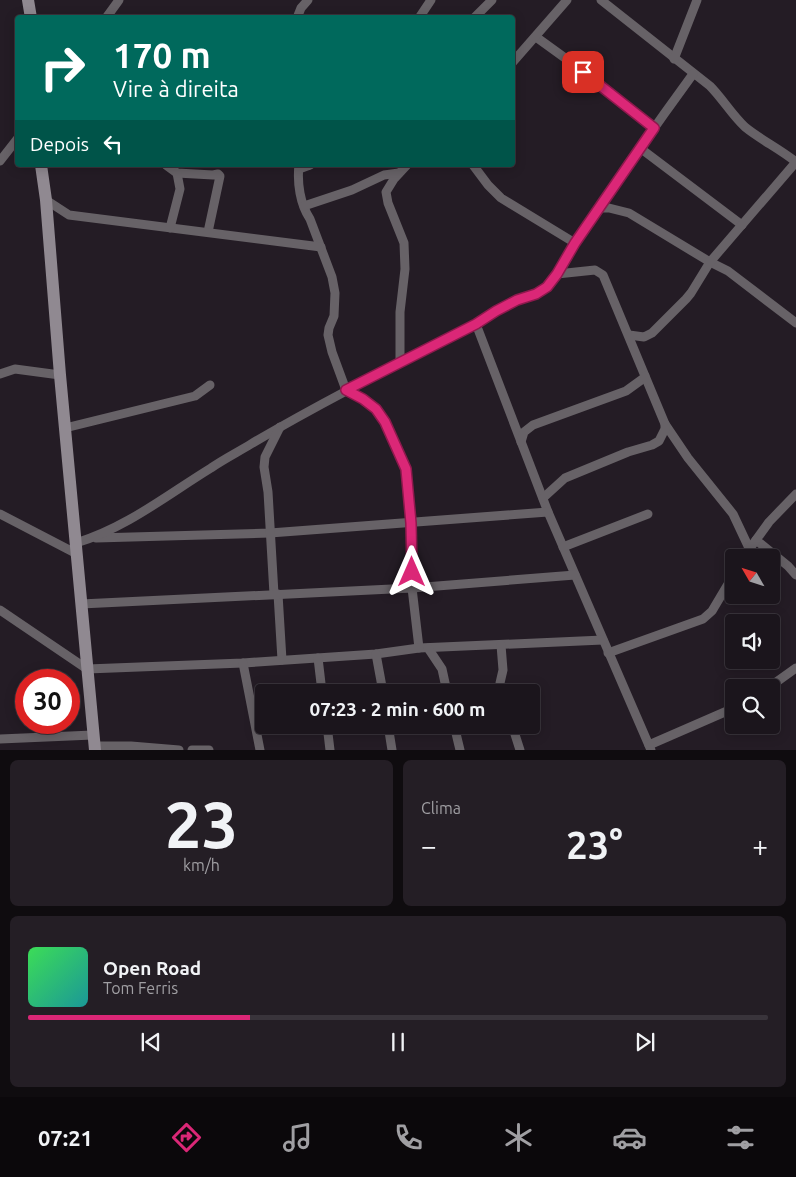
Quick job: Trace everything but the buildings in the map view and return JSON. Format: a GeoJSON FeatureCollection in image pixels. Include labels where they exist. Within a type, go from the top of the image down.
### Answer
{"type":"FeatureCollection","features":[{"type":"Feature","properties":{"kind":"street"},"geometry":{"type":"LineString","coordinates":[[28,0],[30,15]]}},
{"type":"Feature","properties":{"kind":"street"},"geometry":{"type":"LineString","coordinates":[[108,15],[119,0]]}},
{"type":"Feature","properties":{"kind":"street"},"geometry":{"type":"LineString","coordinates":[[298,15],[308,0]]}},
{"type":"Feature","properties":{"kind":"street"},"geometry":{"type":"LineString","coordinates":[[421,15],[432,0]]}},
{"type":"Feature","properties":{"kind":"street"},"geometry":{"type":"LineString","coordinates":[[477,15],[492,0]]}},
{"type":"Feature","properties":{"kind":"street"},"geometry":{"type":"LineString","coordinates":[[515,60],[567,0]]}},
{"type":"Feature","properties":{"kind":"street"},"geometry":{"type":"LineString","coordinates":[[601,0],[710,86],[744,125],[796,162],[710,262],[691,293],[652,333],[644,337],[635,350]]}},
{"type":"Feature","properties":{"kind":"street"},"geometry":{"type":"LineString","coordinates":[[674,59],[697,0]]}},
{"type":"Feature","properties":{"kind":"street"},"geometry":{"type":"LineString","coordinates":[[536,37],[654,128]]}},
{"type":"Feature","properties":{"kind":"street"},"geometry":{"type":"LineString","coordinates":[[76,549],[155,506],[211,468],[346,390],[547,287],[640,148],[693,74]]}},
{"type":"Feature","properties":{"kind":"street"},"geometry":{"type":"LineString","coordinates":[[0,161],[15,142]]}},
{"type":"Feature","properties":{"kind":"street"},"geometry":{"type":"LineString","coordinates":[[640,148],[742,225]]}},
{"type":"Feature","properties":{"kind":"street"},"geometry":{"type":"LineString","coordinates":[[41,167],[46,200],[94,744]]}},
{"type":"Feature","properties":{"kind":"street"},"geometry":{"type":"LineString","coordinates":[[168,167],[177,173],[218,174],[220,176],[208,232]]}},
{"type":"Feature","properties":{"kind":"street"},"geometry":{"type":"LineString","coordinates":[[299,167],[299,191],[332,277],[335,293],[334,316],[328,335],[332,352],[346,390],[376,409],[385,422],[406,469],[411,523],[412,588],[424,648],[442,669],[445,684]]}},
{"type":"Feature","properties":{"kind":"street"},"geometry":{"type":"LineString","coordinates":[[400,363],[400,312],[405,269],[404,243],[388,203],[386,192],[405,167]]}},
{"type":"Feature","properties":{"kind":"street"},"geometry":{"type":"LineString","coordinates":[[474,167],[501,198],[575,243]]}},
{"type":"Feature","properties":{"kind":"street"},"geometry":{"type":"LineString","coordinates":[[170,228],[180,189],[177,173]]}},
{"type":"Feature","properties":{"kind":"street"},"geometry":{"type":"LineString","coordinates":[[304,206],[352,190],[384,175],[399,173]]}},
{"type":"Feature","properties":{"kind":"street"},"geometry":{"type":"LineString","coordinates":[[46,200],[69,215],[321,247]]}},
{"type":"Feature","properties":{"kind":"street"},"geometry":{"type":"LineString","coordinates":[[599,208],[629,213],[728,271],[796,323]]}},
{"type":"Feature","properties":{"kind":"street"},"geometry":{"type":"LineString","coordinates":[[557,274],[589,270],[600,272],[603,275],[665,424],[688,458],[733,514],[749,548],[796,494]]}},
{"type":"Feature","properties":{"kind":"street"},"geometry":{"type":"LineString","coordinates":[[476,324],[548,512],[650,747],[725,712]]}},
{"type":"Feature","properties":{"kind":"street"},"geometry":{"type":"LineString","coordinates":[[629,335],[644,337]]}},
{"type":"Feature","properties":{"kind":"street"},"geometry":{"type":"LineString","coordinates":[[0,374],[15,369],[60,375]]}},
{"type":"Feature","properties":{"kind":"street"},"geometry":{"type":"LineString","coordinates":[[521,442],[524,432],[533,425],[626,391],[645,376]]}},
{"type":"Feature","properties":{"kind":"street"},"geometry":{"type":"LineString","coordinates":[[65,428],[195,396],[210,385]]}},
{"type":"Feature","properties":{"kind":"street"},"geometry":{"type":"LineString","coordinates":[[543,498],[565,478],[659,441],[665,429],[665,424]]}},
{"type":"Feature","properties":{"kind":"street"},"geometry":{"type":"LineString","coordinates":[[280,427],[265,457],[282,660]]}},
{"type":"Feature","properties":{"kind":"street"},"geometry":{"type":"LineString","coordinates":[[94,538],[270,533],[548,512]]}},
{"type":"Feature","properties":{"kind":"street"},"geometry":{"type":"LineString","coordinates":[[0,514],[76,549]]}},
{"type":"Feature","properties":{"kind":"street"},"geometry":{"type":"LineString","coordinates":[[563,548],[648,514]]}},
{"type":"Feature","properties":{"kind":"street"},"geometry":{"type":"LineString","coordinates":[[756,540],[788,566],[796,575]]}},
{"type":"Feature","properties":{"kind":"street"},"geometry":{"type":"LineString","coordinates":[[81,604],[412,588],[575,575]]}},
{"type":"Feature","properties":{"kind":"street"},"geometry":{"type":"LineString","coordinates":[[608,653],[703,618],[712,611],[725,589]]}},
{"type":"Feature","properties":{"kind":"street"},"geometry":{"type":"LineString","coordinates":[[0,610],[87,669],[243,663],[376,654],[424,648],[603,640]]}},
{"type":"Feature","properties":{"kind":"street"},"geometry":{"type":"LineString","coordinates":[[500,684],[503,670],[501,645]]}},
{"type":"Feature","properties":{"kind":"street"},"geometry":{"type":"LineString","coordinates":[[376,654],[382,684]]}},
{"type":"Feature","properties":{"kind":"street"},"geometry":{"type":"LineString","coordinates":[[318,658],[321,684]]}},
{"type":"Feature","properties":{"kind":"street"},"geometry":{"type":"LineString","coordinates":[[243,663],[259,749]]}},
{"type":"Feature","properties":{"kind":"street"},"geometry":{"type":"LineString","coordinates":[[780,679],[796,668]]}},
{"type":"Feature","properties":{"kind":"street"},"geometry":{"type":"LineString","coordinates":[[328,734],[330,750]]}},
{"type":"Feature","properties":{"kind":"street"},"geometry":{"type":"LineString","coordinates":[[389,734],[392,750]]}},
{"type":"Feature","properties":{"kind":"street"},"geometry":{"type":"LineString","coordinates":[[456,734],[460,750]]}},
{"type":"Feature","properties":{"kind":"street"},"geometry":{"type":"LineString","coordinates":[[515,734],[520,750]]}},
{"type":"Feature","properties":{"kind":"street"},"geometry":{"type":"LineString","coordinates":[[0,739],[139,746],[179,750]]}},
{"type":"Feature","properties":{"kind":"street"},"geometry":{"type":"LineString","coordinates":[[192,750],[209,750]]}},
{"type":"Feature","properties":{"kind":"route"},"geometry":{"type":"LineString","coordinates":[[412,572],[411,523],[406,469],[385,422],[376,409],[346,390],[476,324],[517,300],[536,294],[547,287],[554,278],[575,243],[654,128],[583,72]]}}]}
